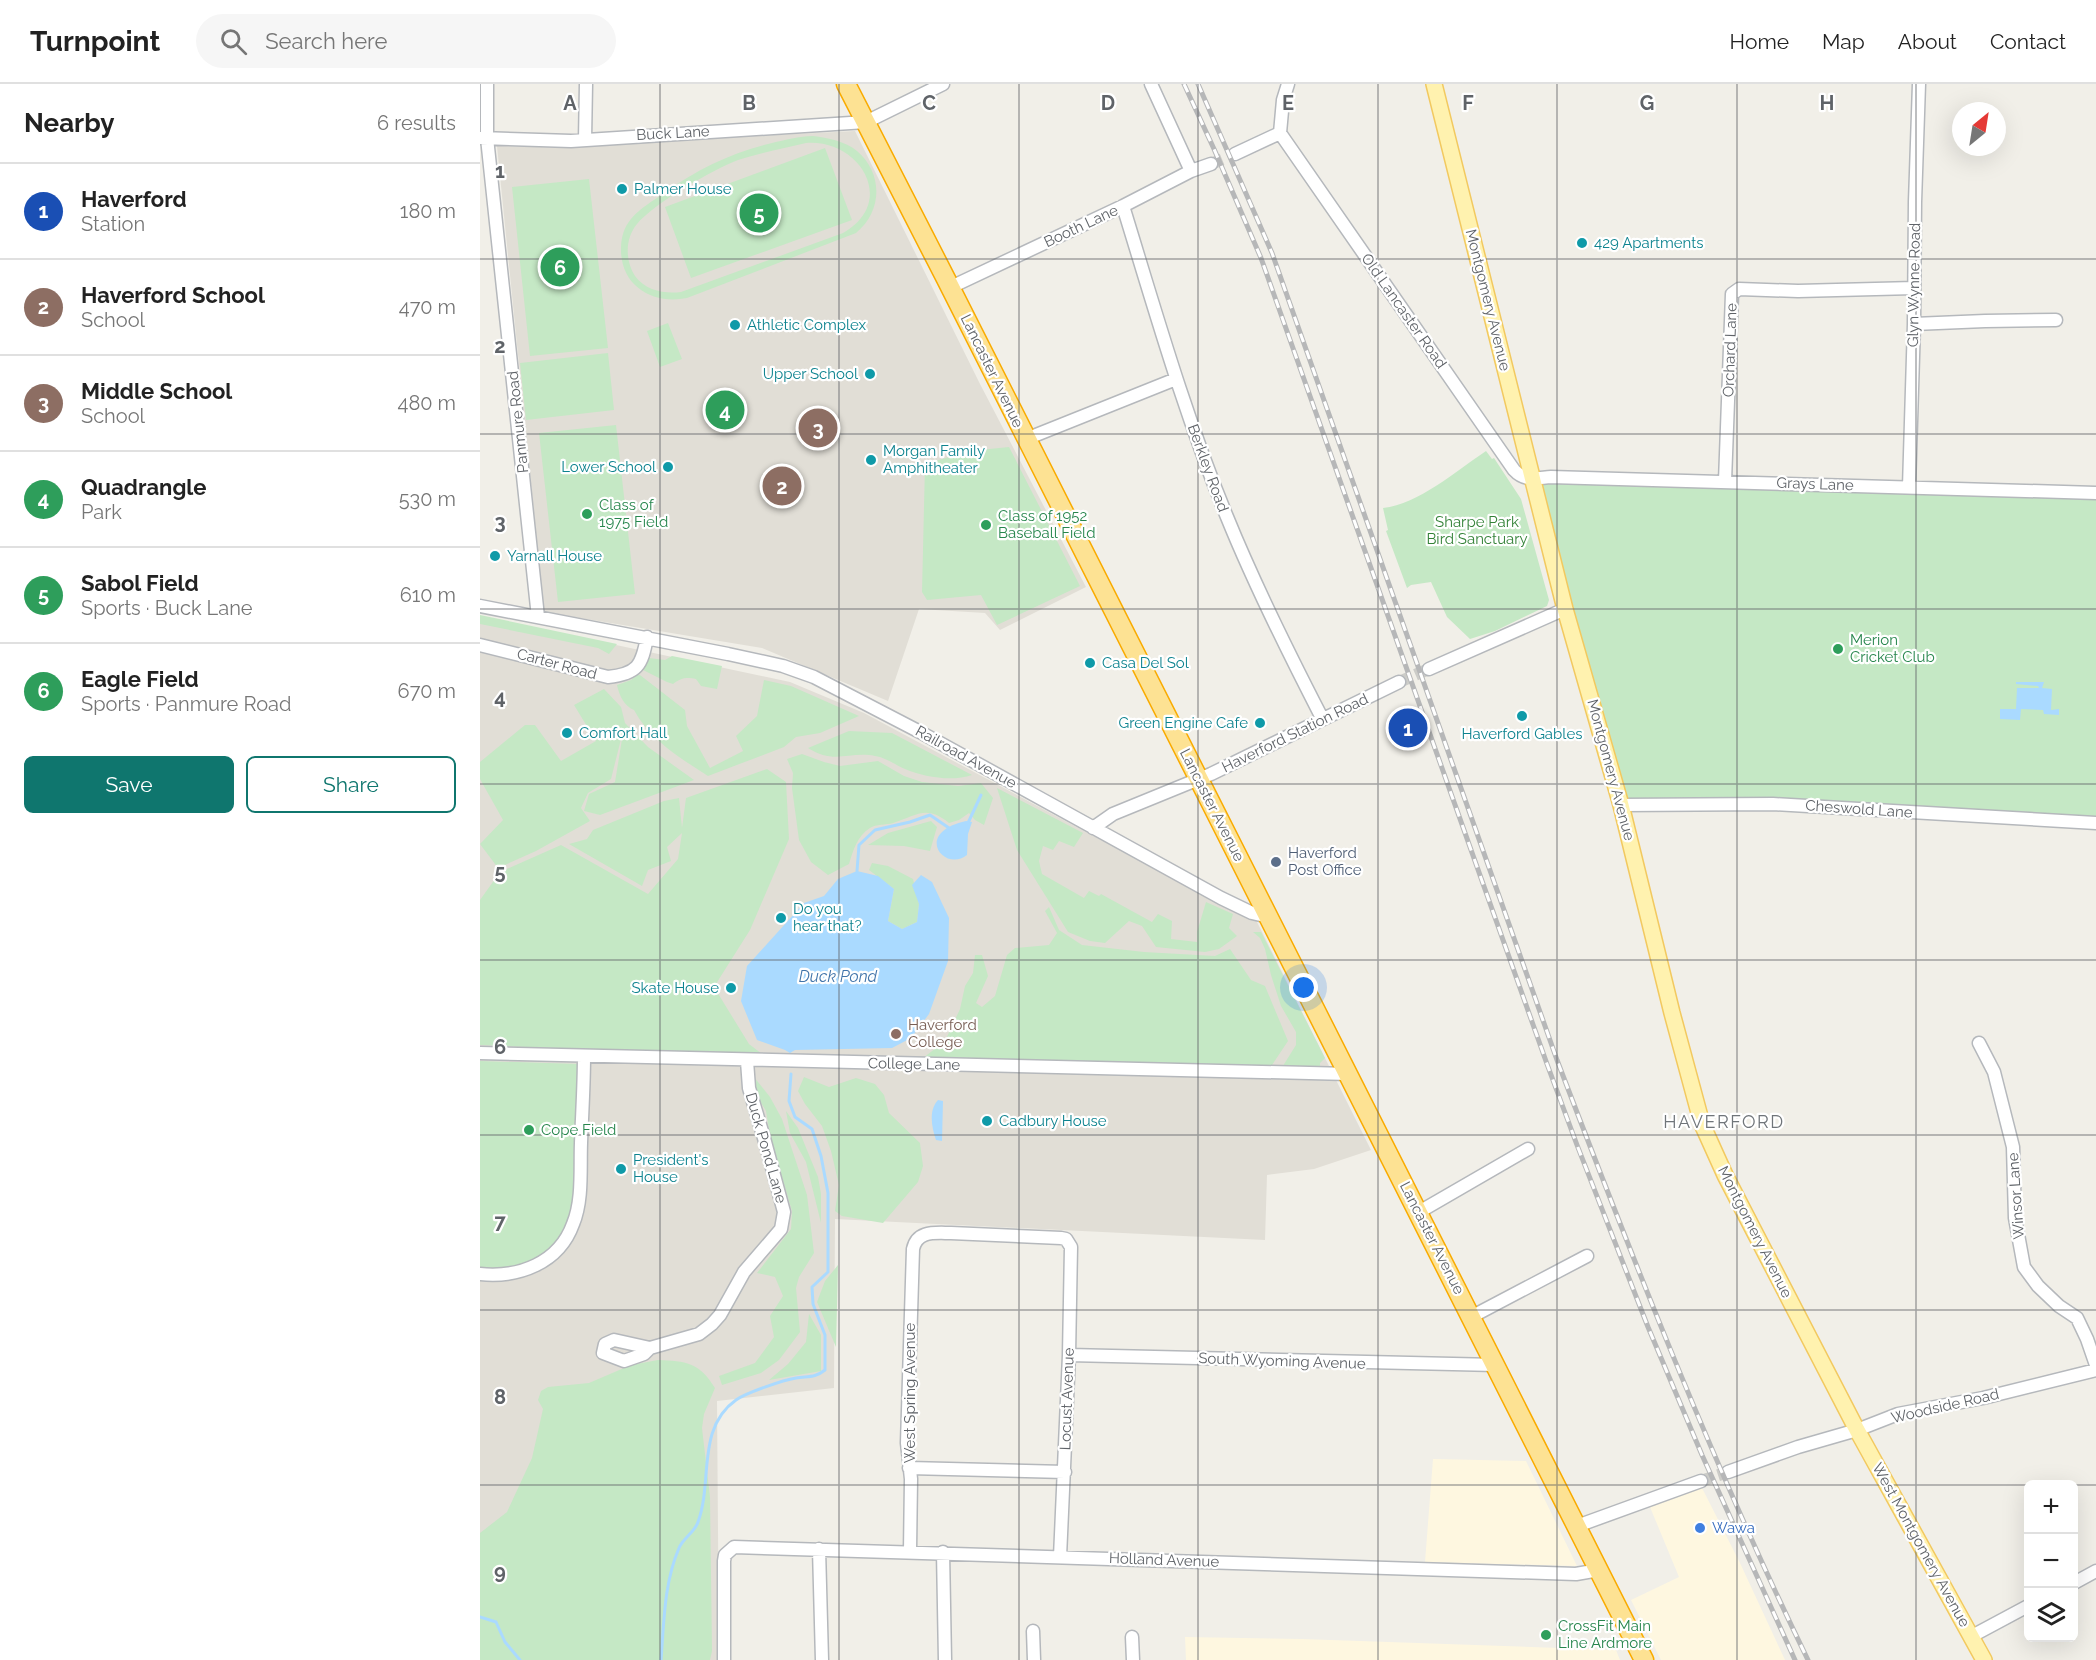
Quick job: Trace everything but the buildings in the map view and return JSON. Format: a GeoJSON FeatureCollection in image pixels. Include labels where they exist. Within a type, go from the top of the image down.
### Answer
{"type":"FeatureCollection","features":[{"type":"Feature","properties":{"kind":"highway","name":"Lancaster Avenue"},"geometry":{"type":"LineString","coordinates":[[846,84],[951,287],[1644,1660]]}},
{"type":"Feature","properties":{"kind":"main road","name":"Montgomery Avenue"},"geometry":{"type":"LineString","coordinates":[[1434,84],[1565,609],[1621,805],[1702,1124],[1725,1174],[1857,1430]]}},
{"type":"Feature","properties":{"kind":"main road","name":"West Montgomery Avenue"},"geometry":{"type":"LineString","coordinates":[[1857,1430],[1984,1660]]}},
{"type":"Feature","properties":{"kind":"street","name":"Panmure Road"},"geometry":{"type":"LineString","coordinates":[[487,84],[484,138],[538,617]]}},
{"type":"Feature","properties":{"kind":"street"},"geometry":{"type":"LineString","coordinates":[[585,140],[586,84]]}},
{"type":"Feature","properties":{"kind":"street"},"geometry":{"type":"LineString","coordinates":[[866,122],[943,84]]}},
{"type":"Feature","properties":{"kind":"street"},"geometry":{"type":"LineString","coordinates":[[1151,84],[1191,171]]}},
{"type":"Feature","properties":{"kind":"street"},"geometry":{"type":"LineString","coordinates":[[1235,154],[1280,133],[1283,100],[1288,84]]}},
{"type":"Feature","properties":{"kind":"street","name":"Glyn Wynne Road"},"geometry":{"type":"LineString","coordinates":[[1909,487],[1919,84]]}},
{"type":"Feature","properties":{"kind":"street","name":"Buck Lane"},"geometry":{"type":"LineString","coordinates":[[484,138],[585,140],[866,122]]}},
{"type":"Feature","properties":{"kind":"street","name":"Old Lancaster Road"},"geometry":{"type":"LineString","coordinates":[[1280,133],[1514,470],[1523,477],[1533,479]]}},
{"type":"Feature","properties":{"kind":"street","name":"Booth Lane"},"geometry":{"type":"LineString","coordinates":[[951,287],[1124,206],[1191,171],[1211,164]]}},
{"type":"Feature","properties":{"kind":"street","name":"Berkley Road"},"geometry":{"type":"LineString","coordinates":[[1124,206],[1176,379],[1226,516],[1269,613],[1322,718]]}},
{"type":"Feature","properties":{"kind":"street","name":"Orchard Lane"},"geometry":{"type":"LineString","coordinates":[[1725,481],[1732,294],[1739,289],[1798,291],[1914,288]]}},
{"type":"Feature","properties":{"kind":"street"},"geometry":{"type":"LineString","coordinates":[[1914,324],[2056,320]]}},
{"type":"Feature","properties":{"kind":"street"},"geometry":{"type":"LineString","coordinates":[[1026,439],[1176,379]]}},
{"type":"Feature","properties":{"kind":"street","name":"Grays Lane"},"geometry":{"type":"LineString","coordinates":[[1533,479],[1551,477],[1725,481],[2096,493]]}},
{"type":"Feature","properties":{"kind":"street","name":"Railroad Avenue"},"geometry":{"type":"LineString","coordinates":[[480,606],[768,662],[814,677],[920,732],[1229,902],[1252,914],[1269,917]]}},
{"type":"Feature","properties":{"kind":"street"},"geometry":{"type":"LineString","coordinates":[[1429,669],[1565,609]]}},
{"type":"Feature","properties":{"kind":"street","name":"Carter Road"},"geometry":{"type":"LineString","coordinates":[[480,645],[608,677],[626,675],[636,668],[647,637]]}},
{"type":"Feature","properties":{"kind":"street","name":"Haverford Station Road"},"geometry":{"type":"LineString","coordinates":[[1093,828],[1113,814],[1198,779],[1399,682]]}},
{"type":"Feature","properties":{"kind":"street","name":"Cheswold Lane"},"geometry":{"type":"LineString","coordinates":[[1621,805],[1773,804],[2096,824]]}},
{"type":"Feature","properties":{"kind":"street","name":"Winsor Lane"},"geometry":{"type":"LineString","coordinates":[[1979,1043],[1994,1072],[2013,1147],[2015,1218],[2024,1267],[2038,1286],[2059,1306],[2077,1318],[2096,1365]]}},
{"type":"Feature","properties":{"kind":"street","name":"College Lane"},"geometry":{"type":"LineString","coordinates":[[480,1053],[1349,1074]]}},
{"type":"Feature","properties":{"kind":"street"},"geometry":{"type":"LineString","coordinates":[[480,1274],[520,1272],[542,1263],[563,1243],[574,1223],[580,1181],[585,1056]]}},
{"type":"Feature","properties":{"kind":"street","name":"Duck Pond Lane"},"geometry":{"type":"LineString","coordinates":[[650,1348],[699,1334],[712,1324],[720,1315],[744,1272],[781,1229],[784,1212],[749,1088],[747,1061]]}},
{"type":"Feature","properties":{"kind":"street"},"geometry":{"type":"LineString","coordinates":[[1419,1212],[1528,1149]]}},
{"type":"Feature","properties":{"kind":"street","name":"West Spring Avenue"},"geometry":{"type":"LineString","coordinates":[[910,1551],[911,1479],[907,1450],[910,1287],[915,1242],[919,1237],[933,1233],[951,1233],[1061,1238],[1069,1242]]}},
{"type":"Feature","properties":{"kind":"street","name":"Locust Avenue"},"geometry":{"type":"LineString","coordinates":[[1060,1557],[1072,1253],[1069,1242]]}},
{"type":"Feature","properties":{"kind":"street"},"geometry":{"type":"LineString","coordinates":[[1471,1317],[1587,1256]]}},
{"type":"Feature","properties":{"kind":"street","name":"South Wyoming Avenue"},"geometry":{"type":"LineString","coordinates":[[1069,1351],[1496,1365]]}},
{"type":"Feature","properties":{"kind":"street","name":"Woodside Road"},"geometry":{"type":"LineString","coordinates":[[1728,1472],[1798,1447],[1857,1430],[1898,1414],[1983,1398],[2096,1370]]}},
{"type":"Feature","properties":{"kind":"street"},"geometry":{"type":"LineString","coordinates":[[909,1468],[1065,1472]]}},
{"type":"Feature","properties":{"kind":"street"},"geometry":{"type":"LineString","coordinates":[[1577,1526],[1701,1481]]}},
{"type":"Feature","properties":{"kind":"street","name":"Holland Avenue"},"geometry":{"type":"LineString","coordinates":[[724,1660],[723,1570],[725,1555],[734,1546],[1576,1574],[1599,1570]]}},
{"type":"Feature","properties":{"kind":"street"},"geometry":{"type":"LineString","coordinates":[[819,1549],[822,1660]]}},
{"type":"Feature","properties":{"kind":"street"},"geometry":{"type":"LineString","coordinates":[[943,1552],[945,1660]]}},
{"type":"Feature","properties":{"kind":"street"},"geometry":{"type":"LineString","coordinates":[[2078,1580],[2096,1571]]}},
{"type":"Feature","properties":{"kind":"street"},"geometry":{"type":"LineString","coordinates":[[1972,1636],[2024,1608]]}},
{"type":"Feature","properties":{"kind":"street"},"geometry":{"type":"LineString","coordinates":[[1033,1631],[1034,1660]]}},
{"type":"Feature","properties":{"kind":"street"},"geometry":{"type":"LineString","coordinates":[[1132,1637],[1133,1660]]}},
{"type":"Feature","properties":{"kind":"shaded area"},"geometry":{"type":"Polygon","coordinates":[[[855,131],[980,384],[1086,587],[1000,630],[985,613],[919,609],[888,701],[762,648],[544,612],[497,146],[578,148],[597,144],[855,131]]]}},
{"type":"Feature","properties":{"kind":"shaded area","name":"Haverford College"},"geometry":{"type":"Polygon","coordinates":[[[480,616],[790,682],[864,713],[1097,838],[1255,918],[1371,1150],[1314,1169],[1267,1175],[1265,1240],[835,1219],[834,1388],[717,1401],[719,1660],[480,1660],[480,616]]]}},
{"type":"Feature","properties":{"kind":"shaded area"},"geometry":{"type":"Polygon","coordinates":[[[1433,1459],[1526,1461],[1577,1566],[1425,1562],[1433,1459]]]}},
{"type":"Feature","properties":{"kind":"shaded area"},"geometry":{"type":"Polygon","coordinates":[[[1702,1488],[1785,1660],[1661,1660],[1631,1600],[1679,1577],[1650,1507],[1702,1488]]]}},
{"type":"Feature","properties":{"kind":"shaded area"},"geometry":{"type":"Polygon","coordinates":[[[1185,1637],[1616,1650],[1620,1660],[1186,1660],[1185,1637]]]}},
{"type":"Feature","properties":{"kind":"green space"},"geometry":{"type":"Polygon","coordinates":[[[808,136],[842,142],[857,151],[872,170],[876,192],[875,203],[865,224],[856,233],[687,298],[662,298],[651,295],[632,282],[622,261],[621,244],[626,226],[638,211],[677,184],[715,163],[757,147],[808,136]],[[806,143],[738,160],[670,197],[645,216],[630,236],[628,257],[635,276],[650,288],[681,292],[843,233],[859,220],[868,205],[870,190],[865,175],[856,162],[842,151],[825,144],[806,143]]]}},
{"type":"Feature","properties":{"kind":"green space"},"geometry":{"type":"Polygon","coordinates":[[[825,148],[852,220],[691,278],[665,207],[825,148]]]}},
{"type":"Feature","properties":{"kind":"green space"},"geometry":{"type":"Polygon","coordinates":[[[589,179],[608,348],[530,356],[512,187],[589,179]]]}},
{"type":"Feature","properties":{"kind":"green space"},"geometry":{"type":"Polygon","coordinates":[[[668,323],[682,359],[660,367],[647,331],[668,323]]]}},
{"type":"Feature","properties":{"kind":"green space"},"geometry":{"type":"Polygon","coordinates":[[[608,353],[614,410],[526,420],[520,363],[608,353]]]}},
{"type":"Feature","properties":{"kind":"green space","name":"Class of 1975 Field"},"geometry":{"type":"Polygon","coordinates":[[[616,425],[635,594],[558,602],[539,433],[616,425]]]}},
{"type":"Feature","properties":{"kind":"green space","name":"Class of 1952 Baseball Field"},"geometry":{"type":"Polygon","coordinates":[[[1009,447],[1080,586],[997,625],[981,595],[927,600],[922,592],[925,464],[970,451],[1009,447]]]}},
{"type":"Feature","properties":{"kind":"green space","name":"Sharpe Park Bird Sanctuary"},"geometry":{"type":"Polygon","coordinates":[[[1486,451],[1492,459],[1494,458],[1521,499],[1549,600],[1547,606],[1495,631],[1470,639],[1447,617],[1431,582],[1411,585],[1407,588],[1386,531],[1388,530],[1383,508],[1397,505],[1424,493],[1486,451]]]}},
{"type":"Feature","properties":{"kind":"green space","name":"Merion Cricket Club"},"geometry":{"type":"Polygon","coordinates":[[[1533,479],[2096,493],[2096,823],[1773,804],[1621,805],[1533,479]]]}},
{"type":"Feature","properties":{"kind":"green space"},"geometry":{"type":"Polygon","coordinates":[[[480,615],[617,644],[609,654],[598,648],[480,624],[480,615]]]}},
{"type":"Feature","properties":{"kind":"green space"},"geometry":{"type":"Polygon","coordinates":[[[672,656],[722,666],[717,689],[701,686],[696,679],[692,678],[684,678],[673,684],[641,669],[649,658],[665,660],[672,656]]]}},
{"type":"Feature","properties":{"kind":"green space"},"geometry":{"type":"Polygon","coordinates":[[[637,675],[685,710],[687,726],[710,768],[743,751],[736,736],[757,716],[764,680],[791,686],[859,716],[820,733],[796,737],[784,747],[708,776],[657,739],[634,710],[625,703],[617,685],[637,675]]]}},
{"type":"Feature","properties":{"kind":"green space"},"geometry":{"type":"Polygon","coordinates":[[[604,689],[621,707],[625,723],[648,747],[694,780],[600,815],[584,811],[589,794],[615,782],[624,727],[611,779],[588,793],[581,808],[590,821],[536,851],[498,868],[480,844],[503,820],[480,779],[480,762],[525,725],[535,725],[561,761],[596,741],[574,705],[604,689]]]}},
{"type":"Feature","properties":{"kind":"green space"},"geometry":{"type":"Polygon","coordinates":[[[849,731],[892,733],[972,775],[956,778],[929,776],[905,769],[879,757],[826,756],[808,748],[849,731]]]}},
{"type":"Feature","properties":{"kind":"green space"},"geometry":{"type":"Polygon","coordinates":[[[802,754],[840,766],[878,761],[904,776],[922,782],[958,786],[981,783],[993,798],[984,825],[969,813],[949,823],[934,814],[921,813],[893,823],[872,827],[859,839],[849,864],[828,875],[811,862],[799,840],[792,788],[793,773],[787,759],[802,754]]]}},
{"type":"Feature","properties":{"kind":"green space"},"geometry":{"type":"Polygon","coordinates":[[[767,769],[786,782],[789,839],[750,930],[714,987],[749,1044],[766,1057],[480,1045],[480,900],[500,872],[561,845],[648,894],[678,859],[682,833],[667,847],[671,861],[648,870],[642,886],[569,844],[587,839],[593,830],[664,801],[679,798],[682,828],[686,798],[767,769]]]}},
{"type":"Feature","properties":{"kind":"green space"},"geometry":{"type":"Polygon","coordinates":[[[997,788],[1083,833],[1074,847],[1059,841],[1053,850],[1043,846],[1039,861],[1042,874],[1084,898],[1089,891],[1099,896],[1101,894],[1152,922],[1158,914],[1172,921],[1171,939],[1197,942],[1197,932],[1206,902],[1233,914],[1229,928],[1237,936],[1219,949],[1205,952],[1156,947],[1142,926],[1129,921],[1105,943],[1090,941],[1068,932],[1017,850],[997,788]]]}},
{"type":"Feature","properties":{"kind":"green space"},"geometry":{"type":"Polygon","coordinates":[[[931,821],[937,827],[930,851],[904,846],[868,845],[888,833],[931,821]]]}},
{"type":"Feature","properties":{"kind":"green space"},"geometry":{"type":"Polygon","coordinates":[[[872,863],[888,866],[913,879],[919,904],[917,922],[902,929],[888,921],[894,889],[869,870],[872,863]]]}},
{"type":"Feature","properties":{"kind":"green space"},"geometry":{"type":"Polygon","coordinates":[[[1049,907],[1059,930],[1082,945],[1144,952],[1215,956],[1230,949],[1251,980],[1265,986],[1288,1041],[1272,1065],[1260,1066],[923,1058],[945,1041],[960,1009],[965,986],[973,973],[975,955],[982,955],[988,976],[976,1003],[982,1007],[995,996],[1007,955],[1015,948],[1049,945],[1057,933],[1045,911],[1049,907]]]}},
{"type":"Feature","properties":{"kind":"green space"},"geometry":{"type":"Polygon","coordinates":[[[1253,932],[1261,932],[1325,1058],[1320,1063],[1320,1069],[1281,1069],[1296,1045],[1296,1032],[1281,1006],[1265,949],[1260,938],[1253,932]]]}},
{"type":"Feature","properties":{"kind":"green space","name":"Cope Field"},"geometry":{"type":"Polygon","coordinates":[[[480,1061],[579,1064],[575,1196],[570,1223],[556,1245],[539,1260],[514,1269],[480,1268],[480,1061]]]}},
{"type":"Feature","properties":{"kind":"green space"},"geometry":{"type":"Polygon","coordinates":[[[754,1077],[770,1097],[782,1119],[807,1195],[814,1253],[799,1277],[796,1288],[800,1332],[779,1360],[761,1373],[722,1385],[719,1376],[755,1363],[774,1337],[770,1316],[783,1296],[775,1277],[757,1273],[791,1229],[792,1211],[770,1136],[766,1111],[757,1096],[754,1077]]]}},
{"type":"Feature","properties":{"kind":"green space"},"geometry":{"type":"Polygon","coordinates":[[[804,1077],[829,1087],[856,1078],[875,1084],[884,1095],[889,1113],[920,1143],[923,1166],[918,1182],[883,1223],[842,1216],[835,1211],[839,1185],[822,1126],[798,1091],[804,1077]]]}},
{"type":"Feature","properties":{"kind":"green space"},"geometry":{"type":"Polygon","coordinates":[[[786,1111],[798,1128],[818,1177],[821,1194],[821,1223],[806,1162],[790,1133],[786,1111]]]}},
{"type":"Feature","properties":{"kind":"green space"},"geometry":{"type":"Polygon","coordinates":[[[838,1265],[836,1347],[817,1302],[825,1281],[838,1265]]]}},
{"type":"Feature","properties":{"kind":"green space"},"geometry":{"type":"Polygon","coordinates":[[[809,1314],[821,1335],[821,1371],[769,1380],[788,1364],[806,1342],[809,1314]]]}},
{"type":"Feature","properties":{"kind":"green space"},"geometry":{"type":"Polygon","coordinates":[[[658,1360],[684,1362],[691,1365],[703,1373],[715,1388],[704,1414],[702,1428],[710,1497],[712,1651],[710,1660],[480,1660],[480,1533],[507,1512],[532,1458],[543,1409],[538,1400],[541,1391],[548,1387],[589,1383],[631,1365],[658,1360]]]}},
{"type":"Feature","properties":{"kind":"water"},"geometry":{"type":"Polygon","coordinates":[[[2016,682],[2044,682],[2042,688],[2052,689],[2051,710],[2059,709],[2059,715],[2044,714],[2043,710],[2021,709],[2020,720],[2000,719],[2000,709],[2016,709],[2017,688],[2039,688],[2016,684],[2016,682]]]}},
{"type":"Feature","properties":{"kind":"water"},"geometry":{"type":"Polygon","coordinates":[[[966,821],[972,822],[968,834],[967,855],[958,859],[950,859],[938,849],[937,842],[940,834],[966,821]]]}},
{"type":"Feature","properties":{"kind":"water","name":"Duck Pond"},"geometry":{"type":"Polygon","coordinates":[[[857,871],[878,876],[894,889],[888,921],[902,929],[917,922],[919,904],[912,885],[921,875],[932,882],[949,918],[948,961],[929,1014],[911,1038],[892,1048],[795,1050],[790,1053],[757,1040],[741,1001],[747,966],[804,903],[824,896],[838,879],[857,871]]]}},
{"type":"Feature","properties":{"kind":"water"},"geometry":{"type":"Polygon","coordinates":[[[938,1100],[943,1101],[942,1141],[936,1140],[932,1125],[933,1109],[938,1100]]]}},
{"type":"Feature","properties":{"kind":"waterway"},"geometry":{"type":"LineString","coordinates":[[968,823],[981,795]]}},
{"type":"Feature","properties":{"kind":"waterway"},"geometry":{"type":"LineString","coordinates":[[857,871],[859,845],[875,830],[930,815],[949,828]]}},
{"type":"Feature","properties":{"kind":"waterway"},"geometry":{"type":"LineString","coordinates":[[661,1660],[670,1575],[681,1544],[698,1522],[705,1490],[710,1440],[715,1425],[723,1412],[741,1397],[774,1384],[815,1376],[825,1370],[825,1335],[813,1304],[812,1287],[828,1272],[828,1193],[821,1156],[812,1129],[795,1117],[789,1101],[791,1074]]}},
{"type":"Feature","properties":{"kind":"waterway"},"geometry":{"type":"LineString","coordinates":[[480,1617],[496,1622],[505,1642],[520,1660]]}},
{"type":"Feature","properties":{"kind":"tunnel"},"geometry":{"type":"LineString","coordinates":[[1211,164],[1235,154]]}},
{"type":"Feature","properties":{"kind":"tunnel"},"geometry":{"type":"LineString","coordinates":[[1399,682],[1429,669]]}},
{"type":"Feature","properties":{"kind":"tunnel"},"geometry":{"type":"LineString","coordinates":[[1701,1481],[1728,1472]]}},
{"type":"Feature","properties":{"kind":"railway"},"geometry":{"type":"LineString","coordinates":[[1184,84],[1261,258],[1577,1145],[1648,1327],[1702,1455],[1795,1660]]}},
{"type":"Feature","properties":{"kind":"railway"},"geometry":{"type":"LineString","coordinates":[[1198,84],[1272,253],[1557,1060],[1586,1136],[1707,1438],[1808,1660]]}},
{"type":"Feature","properties":{"kind":"place","name":"Palmer House"},"geometry":{"type":"Point","coordinates":[622,189]}},
{"type":"Feature","properties":{"kind":"place","name":"Sabol Field"},"geometry":{"type":"Point","coordinates":[759,213]}},
{"type":"Feature","properties":{"kind":"place","name":"429 Apartments"},"geometry":{"type":"Point","coordinates":[1582,243]}},
{"type":"Feature","properties":{"kind":"place","name":"Eagle Field"},"geometry":{"type":"Point","coordinates":[560,267]}},
{"type":"Feature","properties":{"kind":"place","name":"Athletic Complex"},"geometry":{"type":"Point","coordinates":[735,325]}},
{"type":"Feature","properties":{"kind":"place","name":"Upper School"},"geometry":{"type":"Point","coordinates":[870,374]}},
{"type":"Feature","properties":{"kind":"place","name":"Quadrangle"},"geometry":{"type":"Point","coordinates":[725,410]}},
{"type":"Feature","properties":{"kind":"place","name":"Middle School"},"geometry":{"type":"Point","coordinates":[818,428]}},
{"type":"Feature","properties":{"kind":"place","name":"Morgan Family Amphitheater"},"geometry":{"type":"Point","coordinates":[871,460]}},
{"type":"Feature","properties":{"kind":"place","name":"Lower School"},"geometry":{"type":"Point","coordinates":[668,467]}},
{"type":"Feature","properties":{"kind":"place","name":"Haverford School"},"geometry":{"type":"Point","coordinates":[782,486]}},
{"type":"Feature","properties":{"kind":"place","name":"Class of 1975 Field"},"geometry":{"type":"Point","coordinates":[587,514]}},
{"type":"Feature","properties":{"kind":"place","name":"Class of 1952 Baseball Field"},"geometry":{"type":"Point","coordinates":[986,525]}},
{"type":"Feature","properties":{"kind":"place","name":"Yarnall House"},"geometry":{"type":"Point","coordinates":[495,556]}},
{"type":"Feature","properties":{"kind":"place","name":"Merion Cricket Club"},"geometry":{"type":"Point","coordinates":[1838,649]}},
{"type":"Feature","properties":{"kind":"place","name":"Casa Del Sol"},"geometry":{"type":"Point","coordinates":[1090,663]}},
{"type":"Feature","properties":{"kind":"place","name":"Haverford Gables"},"geometry":{"type":"Point","coordinates":[1522,716]}},
{"type":"Feature","properties":{"kind":"place","name":"Green Engine Cafe"},"geometry":{"type":"Point","coordinates":[1260,723]}},
{"type":"Feature","properties":{"kind":"place","name":"Haverford"},"geometry":{"type":"Point","coordinates":[1408,728]}},
{"type":"Feature","properties":{"kind":"place","name":"Comfort Hall"},"geometry":{"type":"Point","coordinates":[567,733]}},
{"type":"Feature","properties":{"kind":"place","name":"Haverford Post Office"},"geometry":{"type":"Point","coordinates":[1276,862]}},
{"type":"Feature","properties":{"kind":"place","name":"Do you hear that?"},"geometry":{"type":"Point","coordinates":[781,918]}},
{"type":"Feature","properties":{"kind":"place","name":"Skate House"},"geometry":{"type":"Point","coordinates":[731,988]}},
{"type":"Feature","properties":{"kind":"place","name":"Haverford College"},"geometry":{"type":"Point","coordinates":[896,1034]}},
{"type":"Feature","properties":{"kind":"place","name":"Cadbury House"},"geometry":{"type":"Point","coordinates":[987,1121]}},
{"type":"Feature","properties":{"kind":"place","name":"Cope Field"},"geometry":{"type":"Point","coordinates":[529,1130]}},
{"type":"Feature","properties":{"kind":"place","name":"President's House"},"geometry":{"type":"Point","coordinates":[621,1169]}},
{"type":"Feature","properties":{"kind":"place","name":"Wawa"},"geometry":{"type":"Point","coordinates":[1700,1528]}},
{"type":"Feature","properties":{"kind":"place","name":"CrossFit Main Line Ardmore"},"geometry":{"type":"Point","coordinates":[1546,1635]}},
{"type":"Feature","properties":{"kind":"district","name":"HAVERFORD"},"geometry":{"type":"Point","coordinates":[1724,1122]}}]}
